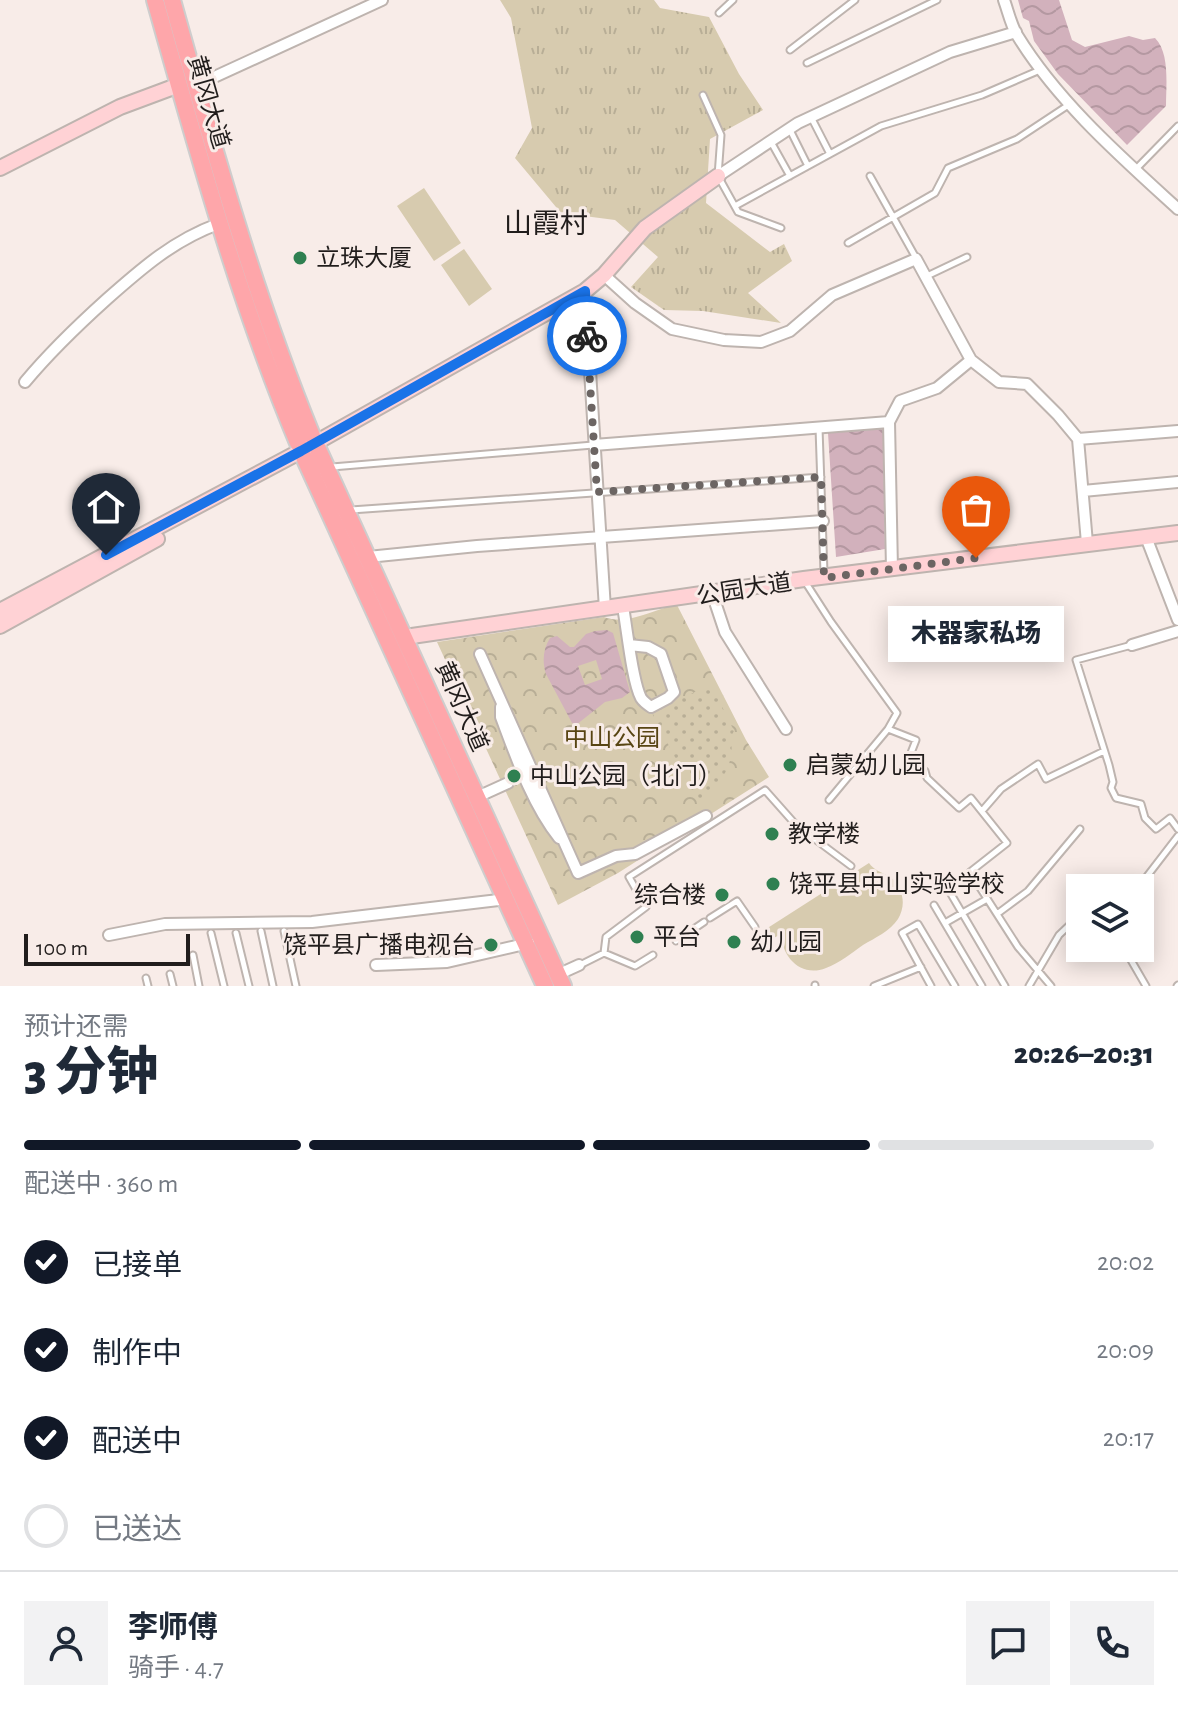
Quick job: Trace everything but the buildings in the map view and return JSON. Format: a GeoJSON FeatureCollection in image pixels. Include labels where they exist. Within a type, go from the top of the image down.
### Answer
{"type":"FeatureCollection","features":[{"type":"Feature","properties":{"kind":"main road","name":"黄冈大道"},"geometry":{"type":"LineString","coordinates":[[155,0],[218,219],[263,360],[311,446],[555,982]]}},
{"type":"Feature","properties":{"kind":"main road","name":"黄冈大道"},"geometry":{"type":"LineString","coordinates":[[172,0],[224,187],[311,446]]}},
{"type":"Feature","properties":{"kind":"main road"},"geometry":{"type":"LineString","coordinates":[[0,168],[120,107],[179,85]]}},
{"type":"Feature","properties":{"kind":"main road"},"geometry":{"type":"LineString","coordinates":[[0,626],[585,291],[604,275],[645,228],[718,176]]}},
{"type":"Feature","properties":{"kind":"main road"},"geometry":{"type":"LineString","coordinates":[[0,611],[311,446]]}},
{"type":"Feature","properties":{"kind":"main road","name":"公园大道"},"geometry":{"type":"LineString","coordinates":[[405,637],[804,579],[1178,533]]}},
{"type":"Feature","properties":{"kind":"street"},"geometry":{"type":"LineString","coordinates":[[199,84],[382,0]]}},
{"type":"Feature","properties":{"kind":"street"},"geometry":{"type":"LineString","coordinates":[[1004,0],[1016,32],[1070,104],[1178,209]]}},
{"type":"Feature","properties":{"kind":"street"},"geometry":{"type":"LineString","coordinates":[[718,176],[789,128],[811,117],[950,52],[1016,32]]}},
{"type":"Feature","properties":{"kind":"street"},"geometry":{"type":"LineString","coordinates":[[25,382],[55,346],[156,255],[195,232],[218,224]]}},
{"type":"Feature","properties":{"kind":"street"},"geometry":{"type":"LineString","coordinates":[[604,275],[635,303],[672,329],[724,340],[761,342],[790,331],[832,295],[916,259],[971,360],[999,382],[1027,384],[1078,439],[1087,543]]}},
{"type":"Feature","properties":{"kind":"street"},"geometry":{"type":"LineString","coordinates":[[585,291],[605,609]]}},
{"type":"Feature","properties":{"kind":"street"},"geometry":{"type":"LineString","coordinates":[[892,569],[889,422],[900,401],[937,388],[971,360]]}},
{"type":"Feature","properties":{"kind":"street"},"geometry":{"type":"LineString","coordinates":[[594,445],[889,422]]}},
{"type":"Feature","properties":{"kind":"street"},"geometry":{"type":"LineString","coordinates":[[1078,439],[1178,431]]}},
{"type":"Feature","properties":{"kind":"street"},"geometry":{"type":"LineString","coordinates":[[1083,491],[1178,482]]}},
{"type":"Feature","properties":{"kind":"street"},"geometry":{"type":"LineString","coordinates":[[368,557],[823,521]]}},
{"type":"Feature","properties":{"kind":"street"},"geometry":{"type":"LineString","coordinates":[[1146,537],[1178,620]]}},
{"type":"Feature","properties":{"kind":"street"},"geometry":{"type":"LineString","coordinates":[[712,593],[725,632],[786,729]]}},
{"type":"Feature","properties":{"kind":"street"},"geometry":{"type":"LineString","coordinates":[[623,607],[629,645],[641,698],[651,707],[668,698],[674,692],[661,654],[648,647],[629,645]]}},
{"type":"Feature","properties":{"kind":"street"},"geometry":{"type":"LineString","coordinates":[[1132,645],[1178,631]]}},
{"type":"Feature","properties":{"kind":"street"},"geometry":{"type":"LineString","coordinates":[[480,654],[501,700],[501,717],[524,775],[578,873],[616,856],[635,854],[706,816]]}},
{"type":"Feature","properties":{"kind":"street"},"geometry":{"type":"LineString","coordinates":[[475,798],[508,783]]}},
{"type":"Feature","properties":{"kind":"street"},"geometry":{"type":"LineString","coordinates":[[109,935],[165,924],[312,922],[507,899]]}},
{"type":"Feature","properties":{"kind":"street"},"geometry":{"type":"LineString","coordinates":[[376,965],[447,962],[529,943]]}},
{"type":"Feature","properties":{"kind":"street"},"geometry":{"type":"LineString","coordinates":[[555,982],[579,965]]}},
{"type":"Feature","properties":{"kind":"lane"},"geometry":{"type":"LineString","coordinates":[[719,13],[733,0]]}},
{"type":"Feature","properties":{"kind":"lane"},"geometry":{"type":"LineString","coordinates":[[790,50],[855,0]]}},
{"type":"Feature","properties":{"kind":"lane"},"geometry":{"type":"LineString","coordinates":[[807,63],[937,0]]}},
{"type":"Feature","properties":{"kind":"lane"},"geometry":{"type":"LineString","coordinates":[[735,206],[881,126],[982,95],[1041,69]]}},
{"type":"Feature","properties":{"kind":"lane"},"geometry":{"type":"LineString","coordinates":[[703,95],[721,135],[718,176],[738,212],[781,228]]}},
{"type":"Feature","properties":{"kind":"lane"},"geometry":{"type":"LineString","coordinates":[[848,243],[935,193],[948,168],[1017,139],[1070,104]]}},
{"type":"Feature","properties":{"kind":"lane"},"geometry":{"type":"LineString","coordinates":[[811,117],[830,154]]}},
{"type":"Feature","properties":{"kind":"lane"},"geometry":{"type":"LineString","coordinates":[[1135,170],[1178,126]]}},
{"type":"Feature","properties":{"kind":"lane"},"geometry":{"type":"LineString","coordinates":[[789,128],[808,166]]}},
{"type":"Feature","properties":{"kind":"lane"},"geometry":{"type":"LineString","coordinates":[[771,141],[790,176]]}},
{"type":"Feature","properties":{"kind":"lane"},"geometry":{"type":"LineString","coordinates":[[870,176],[916,259]]}},
{"type":"Feature","properties":{"kind":"lane"},"geometry":{"type":"LineString","coordinates":[[926,276],[967,257]]}},
{"type":"Feature","properties":{"kind":"lane"},"geometry":{"type":"LineString","coordinates":[[819,428],[824,578]]}},
{"type":"Feature","properties":{"kind":"lane"},"geometry":{"type":"LineString","coordinates":[[327,467],[594,445]]}},
{"type":"Feature","properties":{"kind":"lane"},"geometry":{"type":"LineString","coordinates":[[346,510],[821,477]]}},
{"type":"Feature","properties":{"kind":"lane"},"geometry":{"type":"LineString","coordinates":[[804,579],[897,713],[888,729],[829,800]]}},
{"type":"Feature","properties":{"kind":"lane"},"geometry":{"type":"LineString","coordinates":[[1132,645],[1076,660],[1116,798],[1141,804],[1145,818],[1156,829],[1170,818],[1178,829]]}},
{"type":"Feature","properties":{"kind":"lane"},"geometry":{"type":"LineString","coordinates":[[888,729],[916,740],[909,758],[959,808],[971,798],[1007,843],[970,872],[1038,972],[1051,986]]}},
{"type":"Feature","properties":{"kind":"lane"},"geometry":{"type":"LineString","coordinates":[[982,811],[1001,789],[1038,764],[1046,779],[1104,751]]}},
{"type":"Feature","properties":{"kind":"lane"},"geometry":{"type":"LineString","coordinates":[[604,953],[606,937],[646,907],[629,877],[765,790],[796,825],[851,866]]}},
{"type":"Feature","properties":{"kind":"lane"},"geometry":{"type":"LineString","coordinates":[[997,914],[1028,891],[1080,829]]}},
{"type":"Feature","properties":{"kind":"lane"},"geometry":{"type":"LineString","coordinates":[[1149,874],[1178,836]]}},
{"type":"Feature","properties":{"kind":"lane"},"geometry":{"type":"LineString","coordinates":[[948,889],[1005,986]]}},
{"type":"Feature","properties":{"kind":"lane"},"geometry":{"type":"LineString","coordinates":[[945,923],[987,899]]}},
{"type":"Feature","properties":{"kind":"lane"},"geometry":{"type":"LineString","coordinates":[[710,918],[737,901],[755,927]]}},
{"type":"Feature","properties":{"kind":"lane"},"geometry":{"type":"LineString","coordinates":[[934,905],[982,986]]}},
{"type":"Feature","properties":{"kind":"lane"},"geometry":{"type":"LineString","coordinates":[[676,941],[704,922]]}},
{"type":"Feature","properties":{"kind":"lane"},"geometry":{"type":"LineString","coordinates":[[931,986],[902,933],[918,924],[955,986]]}},
{"type":"Feature","properties":{"kind":"lane"},"geometry":{"type":"LineString","coordinates":[[1029,986],[1066,928]]}},
{"type":"Feature","properties":{"kind":"lane"},"geometry":{"type":"LineString","coordinates":[[261,931],[273,986]]}},
{"type":"Feature","properties":{"kind":"lane"},"geometry":{"type":"LineString","coordinates":[[284,931],[296,986]]}},
{"type":"Feature","properties":{"kind":"lane"},"geometry":{"type":"LineString","coordinates":[[211,933],[224,986]]}},
{"type":"Feature","properties":{"kind":"lane"},"geometry":{"type":"LineString","coordinates":[[236,933],[249,986]]}},
{"type":"Feature","properties":{"kind":"lane"},"geometry":{"type":"LineString","coordinates":[[579,965],[604,953],[635,966],[653,955]]}},
{"type":"Feature","properties":{"kind":"lane"},"geometry":{"type":"LineString","coordinates":[[193,955],[199,986]]}},
{"type":"Feature","properties":{"kind":"lane"},"geometry":{"type":"LineString","coordinates":[[1132,962],[1146,986]]}},
{"type":"Feature","properties":{"kind":"lane"},"geometry":{"type":"LineString","coordinates":[[874,986],[921,967]]}},
{"type":"Feature","properties":{"kind":"lane"},"geometry":{"type":"LineString","coordinates":[[170,974],[173,986]]}},
{"type":"Feature","properties":{"kind":"lane"},"geometry":{"type":"LineString","coordinates":[[146,978],[148,986]]}},
{"type":"Feature","properties":{"kind":"green space"},"geometry":{"type":"Polygon","coordinates":[[[500,0],[654,0],[660,8],[709,17],[739,74],[763,110],[710,139],[706,203],[770,252],[784,244],[792,261],[748,293],[781,323],[703,311],[664,310],[631,287],[658,257],[615,220],[561,213],[515,158],[532,128],[511,18],[500,0]]]}},
{"type":"Feature","properties":{"kind":"green space"},"geometry":{"type":"Polygon","coordinates":[[[424,188],[461,243],[434,261],[397,206],[424,188]]]}},
{"type":"Feature","properties":{"kind":"green space"},"geometry":{"type":"Polygon","coordinates":[[[464,249],[492,289],[469,306],[441,265],[464,249]]]}},
{"type":"Feature","properties":{"kind":"green space","name":"中山公园"},"geometry":{"type":"Polygon","coordinates":[[[677,605],[746,740],[769,777],[618,873],[558,905],[437,642],[604,617],[631,618],[677,605]]]}},
{"type":"Feature","properties":{"kind":"green space"},"geometry":{"type":"Polygon","coordinates":[[[711,684],[734,731],[731,756],[718,786],[706,801],[698,802],[652,713],[711,684]]]}},
{"type":"Feature","properties":{"kind":"green space"},"geometry":{"type":"Polygon","coordinates":[[[869,863],[900,888],[903,905],[898,919],[882,934],[841,961],[817,970],[801,968],[789,958],[781,934],[772,939],[766,929],[869,863]]]}},
{"type":"Feature","properties":{"kind":"water"},"geometry":{"type":"Polygon","coordinates":[[[1018,0],[1059,0],[1072,40],[1085,47],[1129,36],[1143,40],[1155,38],[1165,61],[1166,106],[1127,145],[1058,74],[1034,41],[1029,21],[1023,18],[1018,0]]]}},
{"type":"Feature","properties":{"kind":"water"},"geometry":{"type":"Polygon","coordinates":[[[883,429],[885,549],[836,557],[828,433],[883,429]]]}},
{"type":"Feature","properties":{"kind":"water"},"geometry":{"type":"Polygon","coordinates":[[[607,630],[613,633],[630,692],[622,698],[605,702],[576,725],[572,723],[546,674],[544,656],[550,638],[557,636],[574,647],[586,634],[607,630]],[[596,660],[578,666],[585,685],[602,679],[596,660]]]}},
{"type":"Feature","properties":{"kind":"way so far"},"geometry":{"type":"LineString","coordinates":[[587,336],[597,492],[821,477],[824,578],[976,558]]}},
{"type":"Feature","properties":{"kind":"place","name":"立珠大厦"},"geometry":{"type":"Point","coordinates":[300,258]}},
{"type":"Feature","properties":{"kind":"place","name":"木器家私场"},"geometry":{"type":"Point","coordinates":[976,558]}},
{"type":"Feature","properties":{"kind":"place","name":"启蒙幼儿园"},"geometry":{"type":"Point","coordinates":[790,765]}},
{"type":"Feature","properties":{"kind":"place","name":"中山公园（北门）"},"geometry":{"type":"Point","coordinates":[514,776]}},
{"type":"Feature","properties":{"kind":"place","name":"教学楼"},"geometry":{"type":"Point","coordinates":[772,834]}},
{"type":"Feature","properties":{"kind":"place","name":"饶平县中山实验学校"},"geometry":{"type":"Point","coordinates":[773,884]}},
{"type":"Feature","properties":{"kind":"place","name":"综合楼"},"geometry":{"type":"Point","coordinates":[722,895]}},
{"type":"Feature","properties":{"kind":"place","name":"平台"},"geometry":{"type":"Point","coordinates":[637,937]}},
{"type":"Feature","properties":{"kind":"place","name":"幼儿园"},"geometry":{"type":"Point","coordinates":[734,942]}},
{"type":"Feature","properties":{"kind":"place","name":"饶平县广播电视台"},"geometry":{"type":"Point","coordinates":[491,945]}},
{"type":"Feature","properties":{"kind":"district","name":"山霞村"},"geometry":{"type":"Point","coordinates":[546,223]}},
{"type":"Feature","properties":{"kind":"route"},"geometry":{"type":"LineString","coordinates":[[106,555],[301,451],[585,291],[587,336]]}}]}
